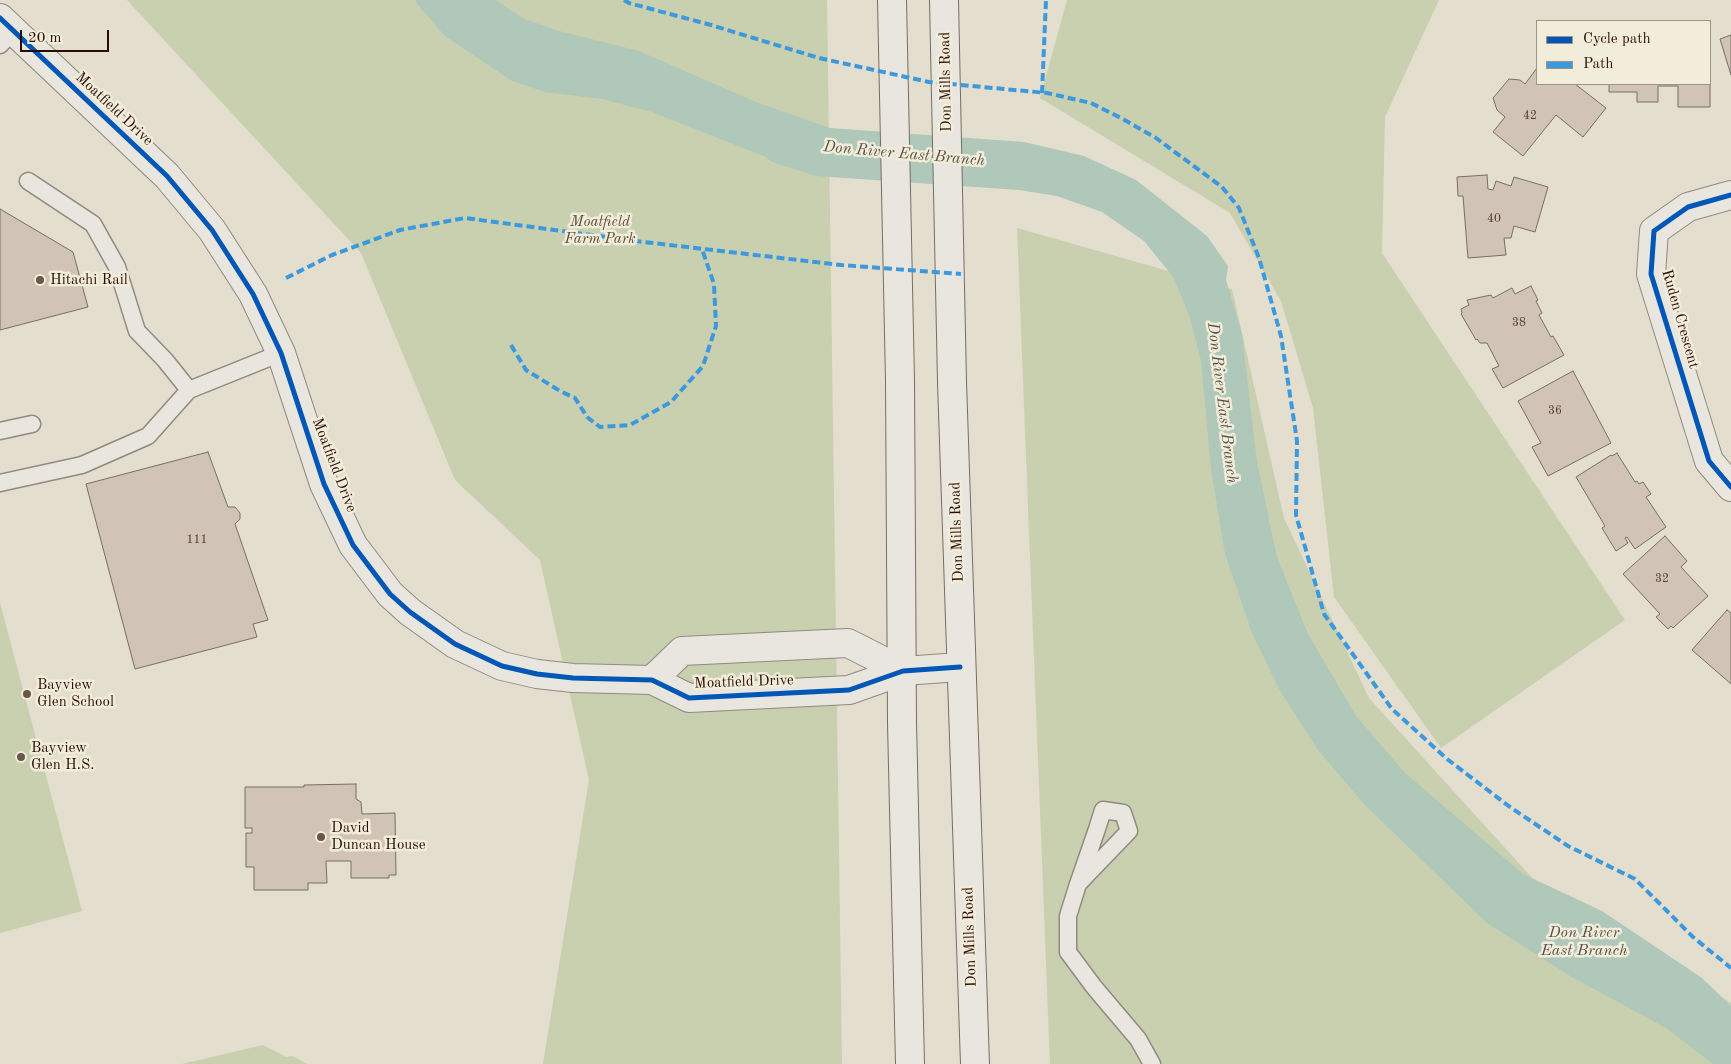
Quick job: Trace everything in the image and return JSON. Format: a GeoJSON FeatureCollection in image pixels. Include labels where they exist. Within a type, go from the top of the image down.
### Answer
{"type":"FeatureCollection","features":[{"type":"Feature","properties":{"kind":"main road"},"geometry":{"type":"LineString","coordinates":[[892,0],[900,380],[902,733],[910,1064]]}},
{"type":"Feature","properties":{"kind":"main road","name":"Don Mills Road"},"geometry":{"type":"LineString","coordinates":[[944,0],[960,667],[975,1064]]}},
{"type":"Feature","properties":{"kind":"main road","name":"Moatfield Drive"},"geometry":{"type":"LineString","coordinates":[[4,31],[167,176],[212,230],[253,294],[281,353],[324,484],[353,546],[390,594],[410,612],[455,644],[502,666],[538,674],[573,678],[652,680],[688,698],[849,690],[903,671],[960,667]]}},
{"type":"Feature","properties":{"kind":"main road","name":"Ruden Crescent"},"geometry":{"type":"LineString","coordinates":[[1731,195],[1688,207],[1654,232],[1651,274],[1709,461],[1731,487]]}},
{"type":"Feature","properties":{"kind":"main road"},"geometry":{"type":"LineString","coordinates":[[652,680],[682,651],[848,643],[903,671]]}},
{"type":"Feature","properties":{"kind":"lane"},"geometry":{"type":"LineString","coordinates":[[28,181],[93,224],[117,267],[137,331],[165,360],[189,390]]}},
{"type":"Feature","properties":{"kind":"lane"},"geometry":{"type":"LineString","coordinates":[[0,483],[82,465],[148,436],[189,390],[281,353]]}},
{"type":"Feature","properties":{"kind":"lane"},"geometry":{"type":"LineString","coordinates":[[0,431],[32,424]]}},
{"type":"Feature","properties":{"kind":"lane"},"geometry":{"type":"LineString","coordinates":[[1078,884],[1068,916],[1068,952],[1094,987],[1138,1039],[1152,1064]]}},
{"type":"Feature","properties":{"kind":"green space","name":"Moatfield Farm Park"},"geometry":{"type":"Polygon","coordinates":[[[127,0],[827,0],[842,1064],[543,1064],[589,780],[540,560],[455,480],[361,253],[127,0]]]}},
{"type":"Feature","properties":{"kind":"green space"},"geometry":{"type":"Polygon","coordinates":[[[1067,0],[1439,0],[1385,117],[1382,253],[1625,620],[1441,748],[1334,597],[1313,408],[1281,301],[1230,213],[1040,98],[1067,0]]]}},
{"type":"Feature","properties":{"kind":"green space"},"geometry":{"type":"Polygon","coordinates":[[[1017,228],[1232,289],[1284,518],[1369,698],[1535,881],[1731,1003],[1731,1064],[1050,1064],[1017,228]]]}},
{"type":"Feature","properties":{"kind":"green space","name":"Bayview Glen H.S."},"geometry":{"type":"Polygon","coordinates":[[[0,603],[82,911],[0,933],[0,603]]]}},
{"type":"Feature","properties":{"kind":"green space"},"geometry":{"type":"Polygon","coordinates":[[[263,1045],[286,1057],[293,1056],[307,1064],[182,1064],[263,1045]]]}},
{"type":"Feature","properties":{"kind":"water","name":"Don River East Branch"},"geometry":{"type":"Polygon","coordinates":[[[416,0],[496,0],[522,18],[559,31],[639,51],[756,102],[830,128],[1024,142],[1084,156],[1136,180],[1207,236],[1228,266],[1226,280],[1242,334],[1257,462],[1277,557],[1308,634],[1356,716],[1405,773],[1523,874],[1602,911],[1702,978],[1731,1006],[1731,1064],[1713,1064],[1666,1028],[1570,976],[1487,923],[1364,804],[1318,750],[1279,689],[1252,633],[1225,554],[1211,469],[1201,361],[1190,318],[1174,278],[1144,241],[1102,212],[1057,196],[1019,190],[816,176],[772,162],[766,157],[652,112],[602,99],[545,92],[512,81],[445,36],[417,4],[416,0]]]}},
{"type":"Feature","properties":{"kind":"building"},"geometry":{"type":"Polygon","coordinates":[[[1731,35],[1731,75],[1720,39],[1731,35]]]}},
{"type":"Feature","properties":{"kind":"building"},"geometry":{"type":"Polygon","coordinates":[[[1536,69],[1536,85],[1576,85],[1606,108],[1583,137],[1556,115],[1523,156],[1493,132],[1505,117],[1497,110],[1493,98],[1509,79],[1520,80],[1525,84],[1536,69]]]}},
{"type":"Feature","properties":{"kind":"building"},"geometry":{"type":"Polygon","coordinates":[[[1609,85],[1710,85],[1710,107],[1678,107],[1678,86],[1658,86],[1658,102],[1637,102],[1637,92],[1609,92],[1609,85]]]}},
{"type":"Feature","properties":{"kind":"building"},"geometry":{"type":"Polygon","coordinates":[[[1487,175],[1488,189],[1493,190],[1496,181],[1511,186],[1514,177],[1548,187],[1535,232],[1514,226],[1511,238],[1504,238],[1506,255],[1468,258],[1463,196],[1458,196],[1457,177],[1487,175]]]}},
{"type":"Feature","properties":{"kind":"building","name":"Hitachi Rail"},"geometry":{"type":"Polygon","coordinates":[[[0,209],[73,252],[88,307],[0,330],[0,209]]]}},
{"type":"Feature","properties":{"kind":"building"},"geometry":{"type":"Polygon","coordinates":[[[1531,286],[1542,313],[1539,315],[1564,355],[1503,388],[1492,369],[1499,366],[1487,343],[1480,343],[1476,340],[1461,314],[1461,309],[1469,305],[1467,300],[1491,295],[1493,298],[1512,288],[1515,294],[1531,286]]]}},
{"type":"Feature","properties":{"kind":"building"},"geometry":{"type":"Polygon","coordinates":[[[1573,371],[1611,443],[1548,476],[1532,447],[1541,443],[1518,401],[1573,371]]]}},
{"type":"Feature","properties":{"kind":"building"},"geometry":{"type":"Polygon","coordinates":[[[208,452],[228,507],[235,507],[240,513],[240,519],[235,524],[268,620],[253,624],[257,637],[135,669],[86,484],[208,452]]]}},
{"type":"Feature","properties":{"kind":"building"},"geometry":{"type":"Polygon","coordinates":[[[1617,453],[1635,482],[1637,481],[1639,484],[1643,482],[1651,494],[1646,497],[1666,527],[1635,549],[1627,537],[1625,538],[1628,543],[1616,551],[1602,528],[1605,526],[1576,477],[1617,453]]]}},
{"type":"Feature","properties":{"kind":"building"},"geometry":{"type":"Polygon","coordinates":[[[1665,536],[1687,561],[1681,567],[1708,596],[1673,628],[1671,626],[1668,629],[1656,617],[1660,614],[1623,574],[1665,536]]]}},
{"type":"Feature","properties":{"kind":"building"},"geometry":{"type":"Polygon","coordinates":[[[1727,610],[1731,613],[1731,684],[1692,650],[1727,610]]]}},
{"type":"Feature","properties":{"kind":"building","name":"David Duncan House"},"geometry":{"type":"Polygon","coordinates":[[[356,784],[356,799],[361,802],[362,814],[395,813],[396,875],[389,875],[389,878],[351,878],[351,861],[326,861],[327,883],[308,883],[308,890],[254,890],[254,867],[246,867],[246,833],[252,833],[252,828],[245,828],[245,787],[304,787],[304,785],[356,784]]]}},
{"type":"Feature","properties":{"kind":"marked path"},"geometry":{"type":"LineString","coordinates":[[624,0],[819,58],[929,82],[1047,93],[1091,103],[1156,138],[1222,187],[1239,208],[1259,258],[1281,336],[1297,441],[1296,515],[1324,614],[1392,709],[1447,759],[1510,807],[1568,846],[1635,879],[1693,937],[1731,968]]}},
{"type":"Feature","properties":{"kind":"marked path"},"geometry":{"type":"LineString","coordinates":[[1042,93],[1046,0]]}},
{"type":"Feature","properties":{"kind":"marked path"},"geometry":{"type":"LineString","coordinates":[[286,278],[332,255],[400,230],[465,218],[644,242],[841,265],[961,274]]}},
{"type":"Feature","properties":{"kind":"marked path"},"geometry":{"type":"LineString","coordinates":[[511,345],[526,370],[575,398],[587,417],[600,427],[630,425],[671,402],[703,366],[716,326],[714,284],[702,249]]}},
{"type":"Feature","properties":{"kind":"cycle path"},"geometry":{"type":"LineString","coordinates":[[0,18],[167,176],[212,230],[253,294],[281,353],[324,484],[353,545],[390,594],[410,612],[455,644],[502,666],[537,674],[573,678],[652,680],[689,698],[849,690],[903,671],[960,667]]}},
{"type":"Feature","properties":{"kind":"cycle path"},"geometry":{"type":"LineString","coordinates":[[1731,195],[1688,207],[1654,231],[1651,274],[1709,461],[1731,487]]}},
{"type":"Feature","properties":{"kind":"place","name":"Hitachi Rail"},"geometry":{"type":"Point","coordinates":[40,280]}},
{"type":"Feature","properties":{"kind":"place","name":"Bayview Glen School"},"geometry":{"type":"Point","coordinates":[27,694]}},
{"type":"Feature","properties":{"kind":"place","name":"Bayview Glen H.S."},"geometry":{"type":"Point","coordinates":[21,757]}},
{"type":"Feature","properties":{"kind":"place","name":"David Duncan House"},"geometry":{"type":"Point","coordinates":[321,837]}}]}
